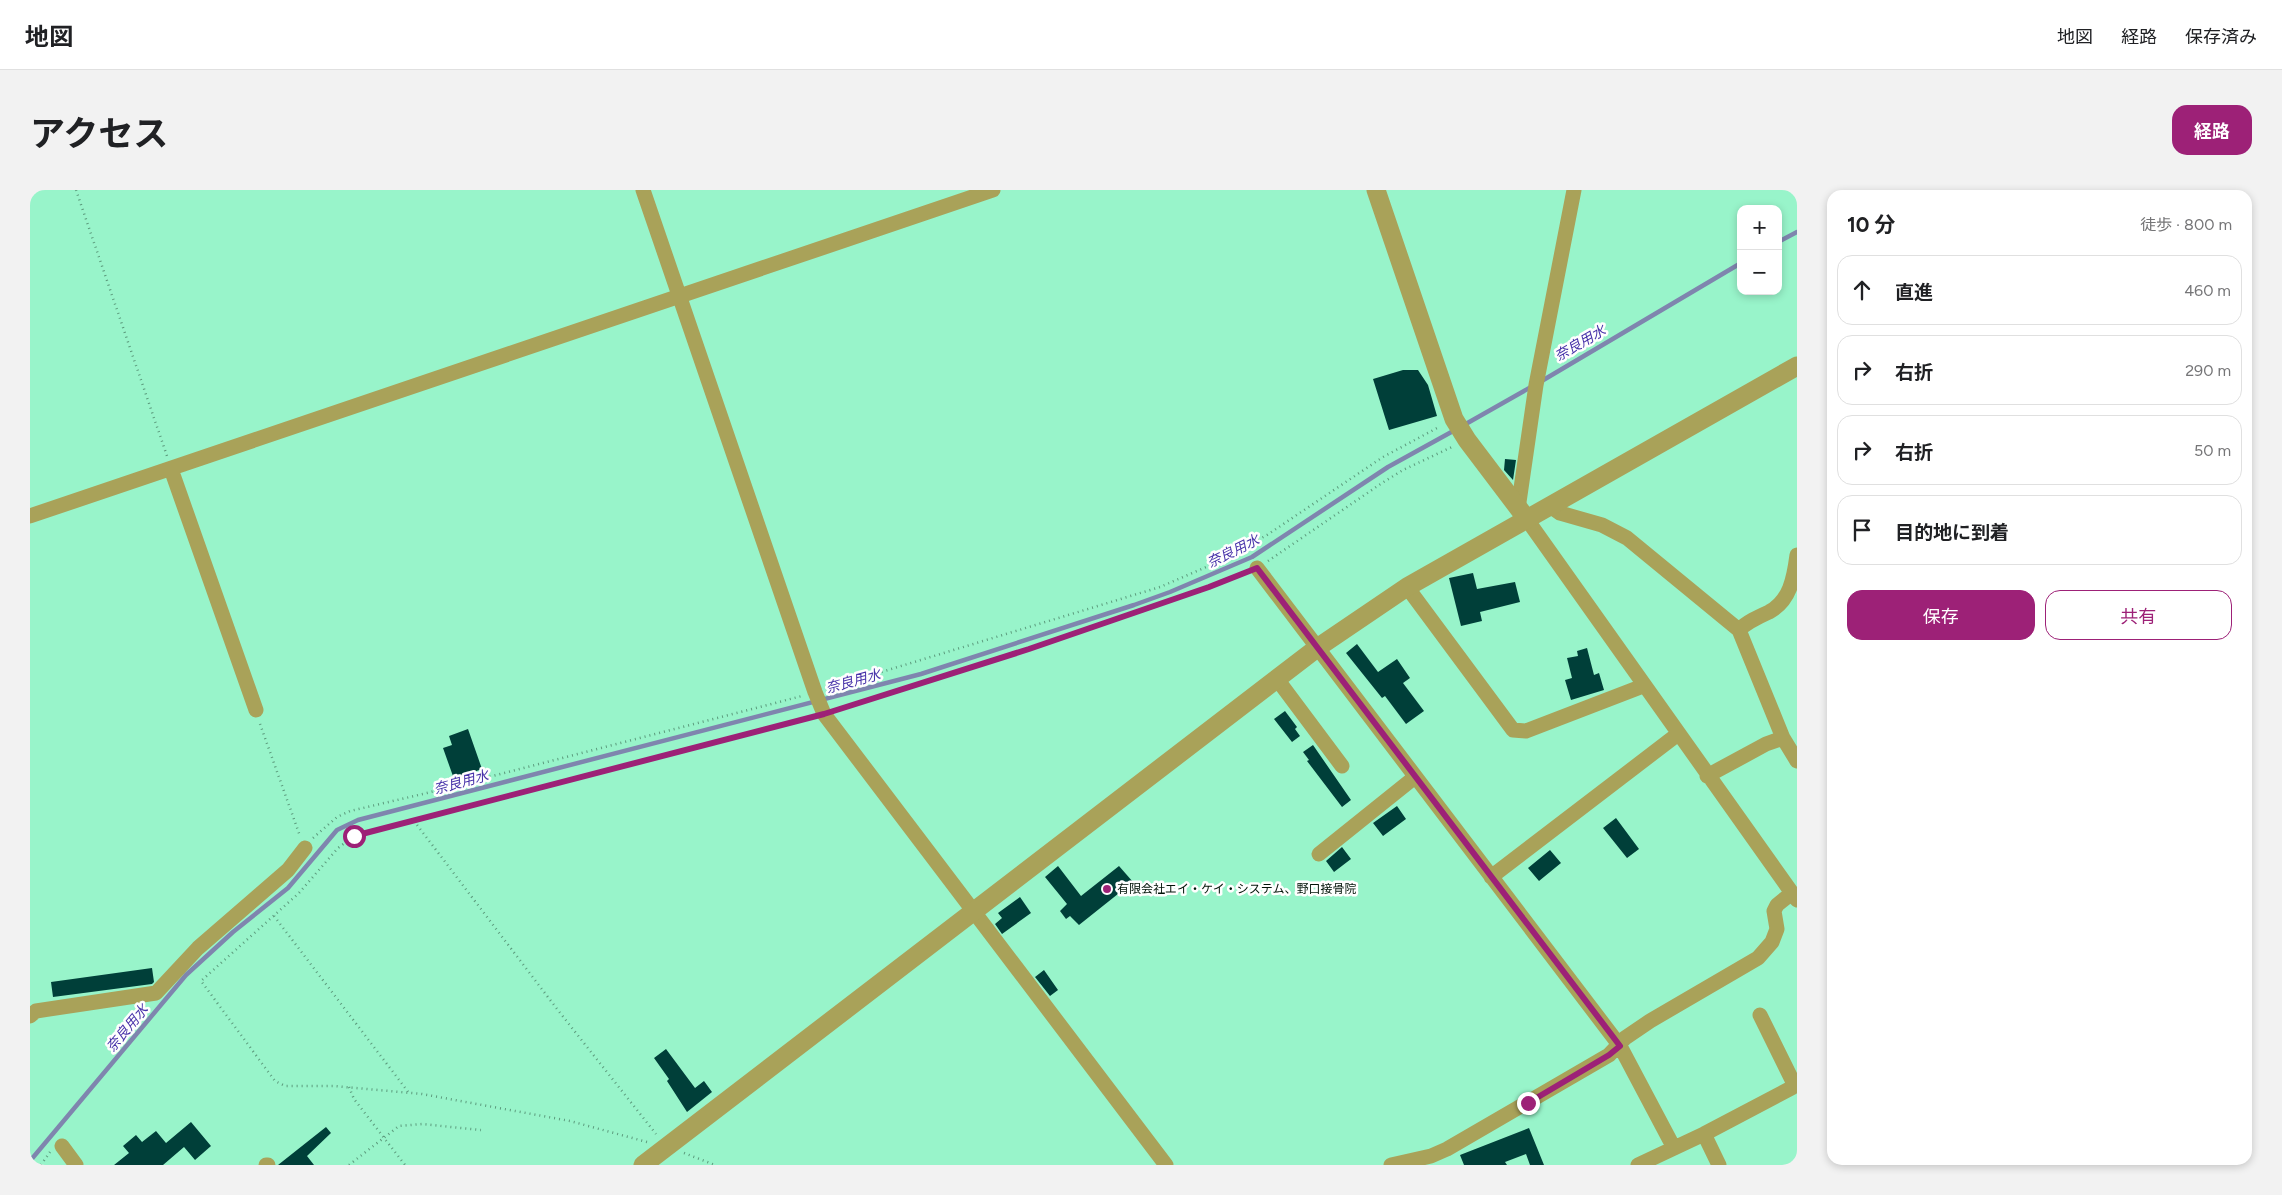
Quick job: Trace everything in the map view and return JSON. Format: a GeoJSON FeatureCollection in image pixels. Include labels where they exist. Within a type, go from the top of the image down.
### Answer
{"type":"FeatureCollection","features":[{"type":"Feature","properties":{"kind":"street"},"geometry":{"type":"LineString","coordinates":[[642,190],[824,714],[1166,1165]]}},
{"type":"Feature","properties":{"kind":"street"},"geometry":{"type":"LineString","coordinates":[[30,516],[994,190]]}},
{"type":"Feature","properties":{"kind":"street"},"geometry":{"type":"LineString","coordinates":[[1376,190],[1460,429],[1794,896],[1777,905],[1774,911],[1777,929],[1772,942],[1758,958],[1650,1021],[1625,1038],[1620,1046],[1609,1055],[1446,1149],[1431,1156],[1391,1165]]}},
{"type":"Feature","properties":{"kind":"street"},"geometry":{"type":"LineString","coordinates":[[1522,514],[1536,385],[1574,190]]}},
{"type":"Feature","properties":{"kind":"street"},"geometry":{"type":"LineString","coordinates":[[643,1165],[1318,648],[1407,587],[1522,514],[1550,506],[1797,366]]}},
{"type":"Feature","properties":{"kind":"street"},"geometry":{"type":"LineString","coordinates":[[171,469],[256,710]]}},
{"type":"Feature","properties":{"kind":"street"},"geometry":{"type":"LineString","coordinates":[[1550,506],[1560,512],[1602,524],[1627,538],[1739,630],[1783,738],[1797,761]]}},
{"type":"Feature","properties":{"kind":"street"},"geometry":{"type":"LineString","coordinates":[[1739,630],[1744,625],[1774,609],[1786,597],[1792,583],[1797,556]]}},
{"type":"Feature","properties":{"kind":"street"},"geometry":{"type":"LineString","coordinates":[[1257,568],[1620,1046],[1674,1148]]}},
{"type":"Feature","properties":{"kind":"street"},"geometry":{"type":"LineString","coordinates":[[1407,587],[1513,730],[1526,731],[1644,686]]}},
{"type":"Feature","properties":{"kind":"street"},"geometry":{"type":"LineString","coordinates":[[1277,679],[1342,766]]}},
{"type":"Feature","properties":{"kind":"street"},"geometry":{"type":"LineString","coordinates":[[1491,877],[1678,734]]}},
{"type":"Feature","properties":{"kind":"street"},"geometry":{"type":"LineString","coordinates":[[1708,776],[1766,744],[1783,738]]}},
{"type":"Feature","properties":{"kind":"street"},"geometry":{"type":"LineString","coordinates":[[1319,854],[1415,777]]}},
{"type":"Feature","properties":{"kind":"street"},"geometry":{"type":"LineString","coordinates":[[30,1016],[36,1012],[156,993],[198,948],[288,870],[305,848]]}},
{"type":"Feature","properties":{"kind":"street"},"geometry":{"type":"LineString","coordinates":[[1638,1165],[1704,1134],[1796,1085],[1760,1015]]}},
{"type":"Feature","properties":{"kind":"street"},"geometry":{"type":"LineString","coordinates":[[1704,1134],[1719,1165]]}},
{"type":"Feature","properties":{"kind":"street"},"geometry":{"type":"LineString","coordinates":[[62,1146],[76,1165]]}},
{"type":"Feature","properties":{"kind":"path"},"geometry":{"type":"LineString","coordinates":[[76,190],[171,469]]}},
{"type":"Feature","properties":{"kind":"path"},"geometry":{"type":"LineString","coordinates":[[716,1165],[666,1147],[570,1121],[409,1093],[350,1087],[285,1086],[275,1081],[201,981],[299,893],[338,848],[354,836],[824,714],[1029,649],[1209,587],[1257,568],[1396,475],[1460,429]]}},
{"type":"Feature","properties":{"kind":"path"},"geometry":{"type":"LineString","coordinates":[[305,848],[317,833],[337,817],[350,811],[427,794],[815,692],[1160,587],[1212,565],[1267,535],[1382,457],[1460,429]]}},
{"type":"Feature","properties":{"kind":"path"},"geometry":{"type":"LineString","coordinates":[[256,710],[305,848]]}},
{"type":"Feature","properties":{"kind":"path"},"geometry":{"type":"LineString","coordinates":[[414,821],[557,1009],[666,1147]]}},
{"type":"Feature","properties":{"kind":"path"},"geometry":{"type":"LineString","coordinates":[[274,916],[409,1093]]}},
{"type":"Feature","properties":{"kind":"path"},"geometry":{"type":"LineString","coordinates":[[350,1087],[354,1099],[405,1165]]}},
{"type":"Feature","properties":{"kind":"path"},"geometry":{"type":"LineString","coordinates":[[349,1165],[399,1126],[422,1124],[482,1130]]}},
{"type":"Feature","properties":{"kind":"building"},"geometry":{"type":"Polygon","coordinates":[[[1403,370],[1418,370],[1428,385],[1437,416],[1389,430],[1373,379],[1403,370]]]}},
{"type":"Feature","properties":{"kind":"building"},"geometry":{"type":"Polygon","coordinates":[[[1505,459],[1516,460],[1513,480],[1504,470],[1505,459]]]}},
{"type":"Feature","properties":{"kind":"building"},"geometry":{"type":"Polygon","coordinates":[[[1473,573],[1477,589],[1515,582],[1520,602],[1480,612],[1482,621],[1461,626],[1449,578],[1473,573]]]}},
{"type":"Feature","properties":{"kind":"building"},"geometry":{"type":"Polygon","coordinates":[[[1357,644],[1378,672],[1397,659],[1410,678],[1403,683],[1424,711],[1406,724],[1385,696],[1382,698],[1346,653],[1357,644]]]}},
{"type":"Feature","properties":{"kind":"building"},"geometry":{"type":"Polygon","coordinates":[[[1587,648],[1594,675],[1599,673],[1604,690],[1571,700],[1565,680],[1572,678],[1567,658],[1578,656],[1577,651],[1587,648]]]}},
{"type":"Feature","properties":{"kind":"building"},"geometry":{"type":"Polygon","coordinates":[[[1285,711],[1297,727],[1295,729],[1300,736],[1292,742],[1274,719],[1285,711]]]}},
{"type":"Feature","properties":{"kind":"building"},"geometry":{"type":"Polygon","coordinates":[[[468,729],[482,769],[454,779],[443,748],[452,745],[449,736],[468,729]]]}},
{"type":"Feature","properties":{"kind":"building"},"geometry":{"type":"Polygon","coordinates":[[[1313,745],[1351,800],[1342,807],[1307,761],[1309,760],[1303,752],[1313,745]]]}},
{"type":"Feature","properties":{"kind":"building"},"geometry":{"type":"Polygon","coordinates":[[[1397,806],[1406,819],[1383,836],[1373,823],[1397,806]]]}},
{"type":"Feature","properties":{"kind":"building"},"geometry":{"type":"Polygon","coordinates":[[[1616,818],[1639,849],[1627,858],[1603,828],[1616,818]]]}},
{"type":"Feature","properties":{"kind":"building"},"geometry":{"type":"Polygon","coordinates":[[[1342,847],[1351,859],[1334,872],[1326,861],[1342,847]]]}},
{"type":"Feature","properties":{"kind":"building"},"geometry":{"type":"Polygon","coordinates":[[[1550,850],[1561,863],[1539,881],[1528,868],[1550,850]]]}},
{"type":"Feature","properties":{"kind":"building","name":"有限会社エイ・ケイ・システム、野口接骨院"},"geometry":{"type":"Polygon","coordinates":[[[1058,866],[1081,896],[1119,866],[1133,882],[1079,925],[1070,916],[1066,919],[1060,911],[1067,904],[1045,877],[1058,866]]]}},
{"type":"Feature","properties":{"kind":"building"},"geometry":{"type":"Polygon","coordinates":[[[1020,897],[1031,913],[1002,934],[995,924],[1002,918],[998,913],[1020,897]]]}},
{"type":"Feature","properties":{"kind":"building"},"geometry":{"type":"Polygon","coordinates":[[[152,968],[154,982],[152,984],[53,997],[51,982],[152,968]]]}},
{"type":"Feature","properties":{"kind":"building"},"geometry":{"type":"Polygon","coordinates":[[[1044,970],[1058,990],[1050,996],[1035,977],[1044,970]]]}},
{"type":"Feature","properties":{"kind":"building"},"geometry":{"type":"Polygon","coordinates":[[[666,1049],[695,1088],[704,1081],[712,1092],[687,1112],[667,1081],[669,1079],[654,1058],[666,1049]]]}},
{"type":"Feature","properties":{"kind":"building"},"geometry":{"type":"Polygon","coordinates":[[[191,1122],[211,1146],[195,1160],[184,1147],[163,1165],[114,1165],[129,1153],[123,1146],[136,1135],[142,1142],[156,1131],[166,1143],[191,1122]]]}},
{"type":"Feature","properties":{"kind":"building"},"geometry":{"type":"Polygon","coordinates":[[[326,1127],[331,1133],[307,1156],[314,1165],[278,1165],[326,1127]]]}},
{"type":"Feature","properties":{"kind":"building"},"geometry":{"type":"Polygon","coordinates":[[[1529,1128],[1544,1165],[1530,1165],[1526,1154],[1505,1162],[1507,1165],[1464,1165],[1460,1155],[1529,1128]]]}},
{"type":"Feature","properties":{"kind":"waterway","name":"奈良用水"},"geometry":{"type":"LineString","coordinates":[[1782,240],[1797,232]]}},
{"type":"Feature","properties":{"kind":"waterway","name":"奈良用水"},"geometry":{"type":"LineString","coordinates":[[1540,382],[1737,265]]}},
{"type":"Feature","properties":{"kind":"waterway","name":"奈良用水"},"geometry":{"type":"LineString","coordinates":[[1464,425],[1531,387]]}},
{"type":"Feature","properties":{"kind":"waterway","name":"奈良用水"},"geometry":{"type":"LineString","coordinates":[[30,1161],[186,975],[233,932],[288,888],[337,830],[358,820],[921,674],[1134,605],[1170,592],[1252,557],[1388,467],[1455,430]]}},
{"type":"Feature","properties":{"kind":"place","name":"有限会社エイ・ケイ・システム、野口接骨院"},"geometry":{"type":"Point","coordinates":[1107,889]}},
{"type":"Feature","properties":{"kind":"route"},"geometry":{"type":"LineString","coordinates":[[354,836],[746,736],[824,714],[950,672],[1029,649],[1209,587],[1257,568],[1620,1046],[1609,1055],[1528,1103]]}}]}
